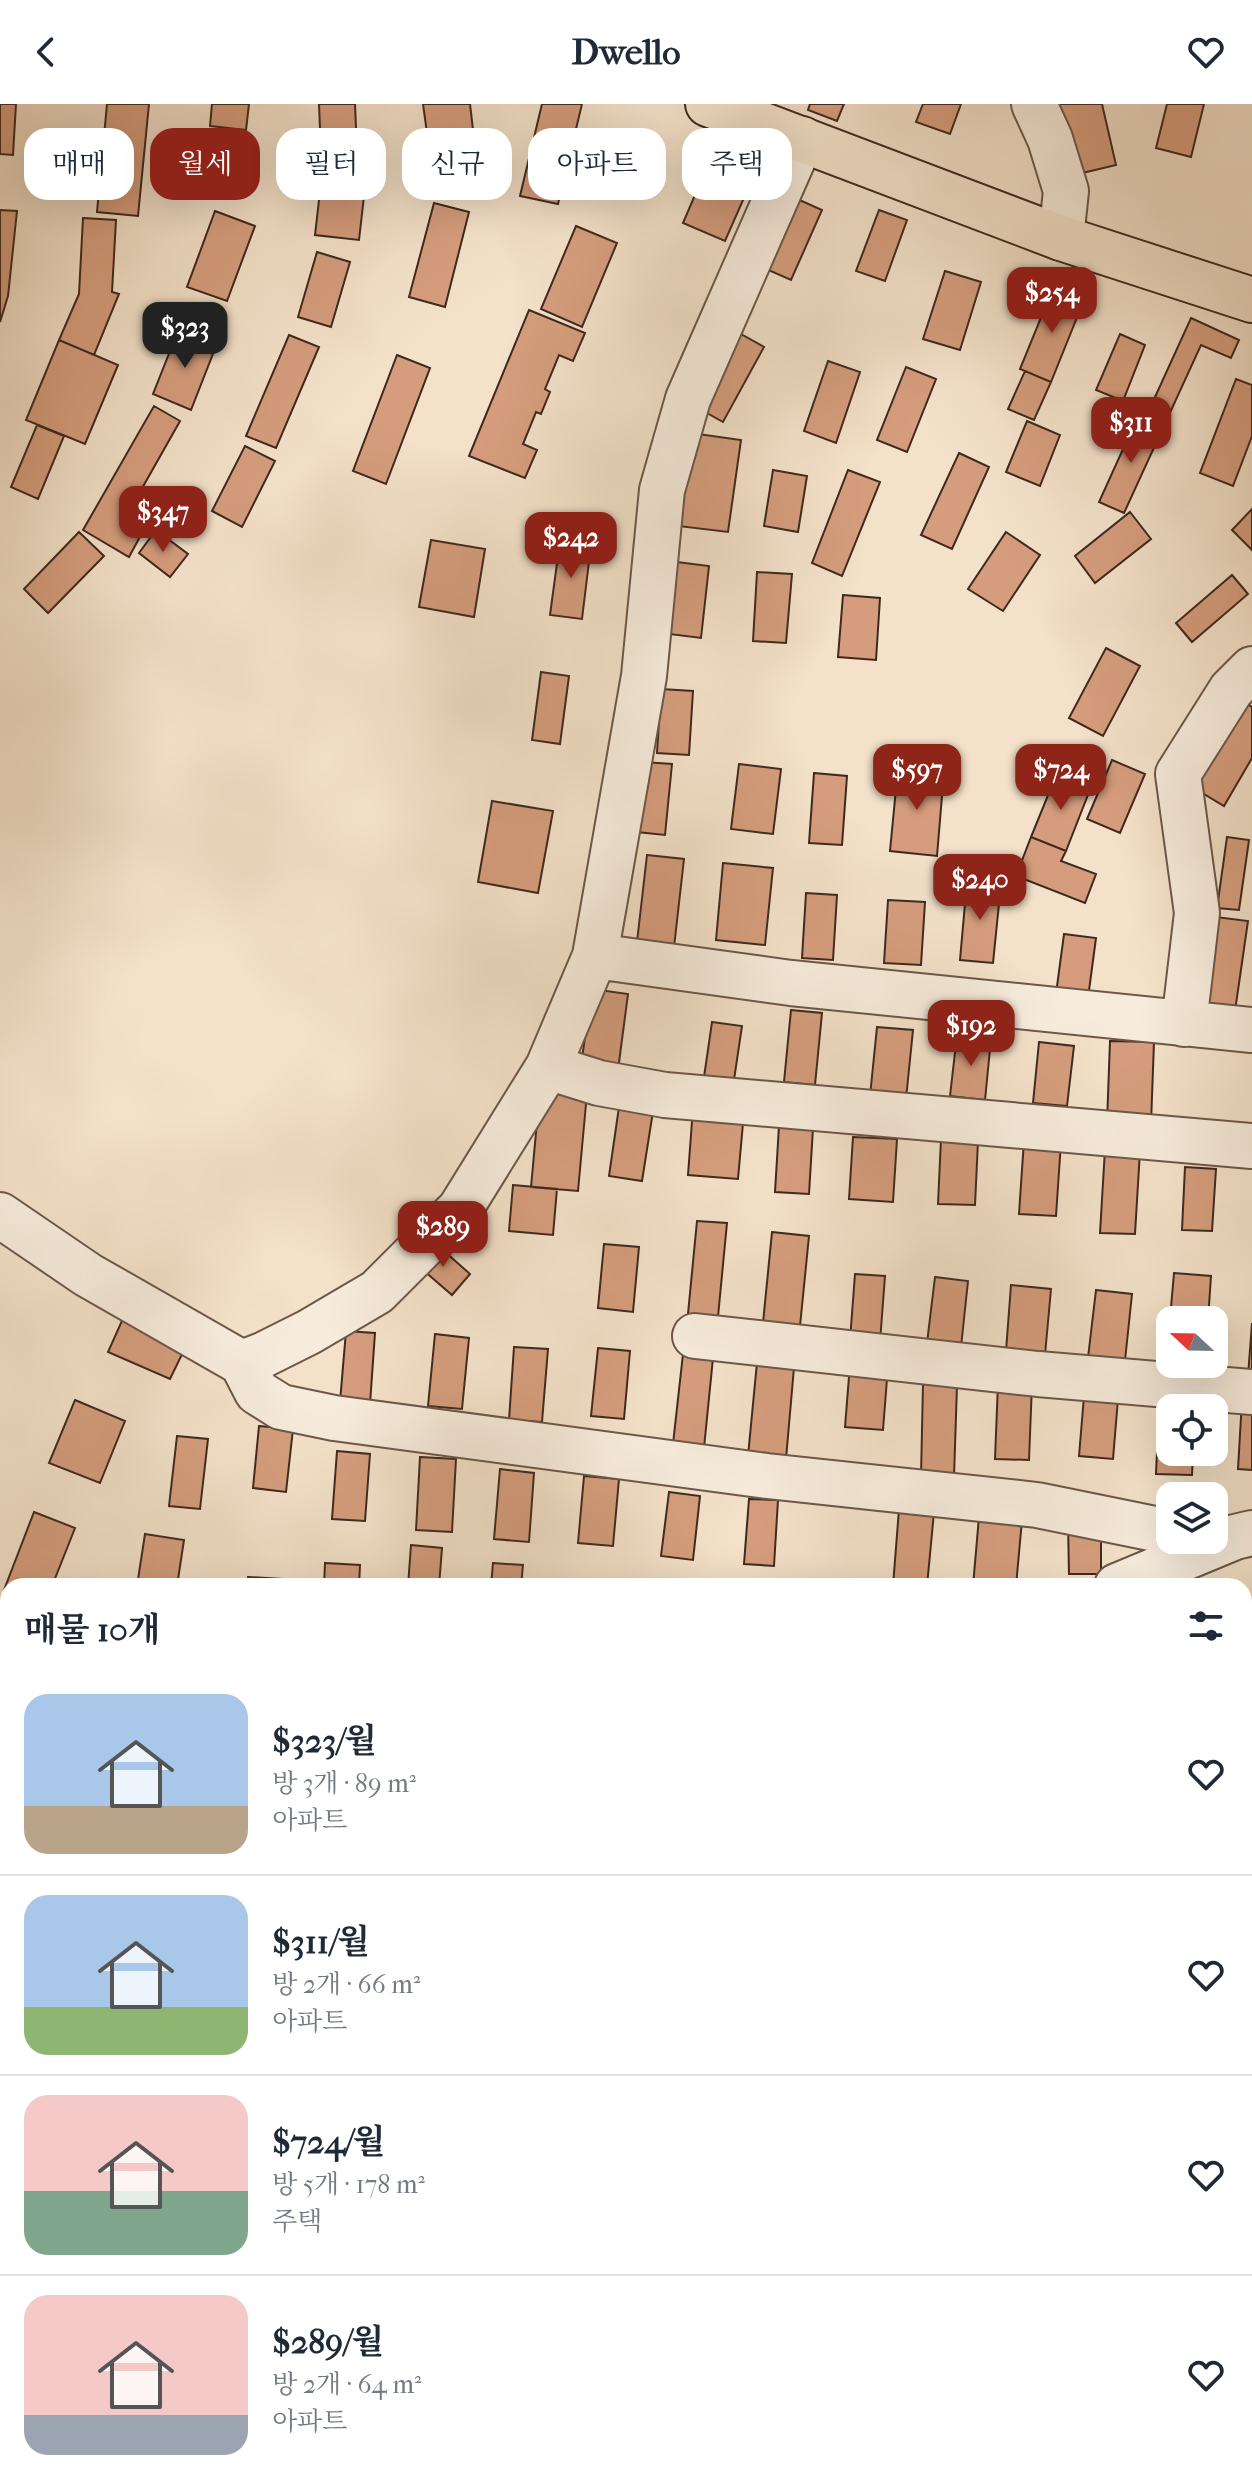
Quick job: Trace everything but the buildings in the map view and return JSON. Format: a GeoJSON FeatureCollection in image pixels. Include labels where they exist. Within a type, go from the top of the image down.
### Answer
{"type":"FeatureCollection","features":[{"type":"Feature","properties":{"kind":"main road"},"geometry":{"type":"LineString","coordinates":[[708,104],[1061,238],[1252,300]]}},
{"type":"Feature","properties":{"kind":"street"},"geometry":{"type":"LineString","coordinates":[[1034,104],[1050,139],[1066,191],[1061,238]]}},
{"type":"Feature","properties":{"kind":"street"},"geometry":{"type":"LineString","coordinates":[[242,1363],[309,1332],[377,1292],[460,1209],[548,1067],[595,956],[644,676],[662,490],[688,399],[802,139]]}},
{"type":"Feature","properties":{"kind":"street"},"geometry":{"type":"LineString","coordinates":[[1184,1024],[1197,913],[1178,774],[1231,690],[1252,669]]}},
{"type":"Feature","properties":{"kind":"street"},"geometry":{"type":"LineString","coordinates":[[595,956],[791,983],[1252,1030]]}},
{"type":"Feature","properties":{"kind":"street"},"geometry":{"type":"LineString","coordinates":[[548,1067],[599,1083],[665,1095],[1252,1146]]}},
{"type":"Feature","properties":{"kind":"street"},"geometry":{"type":"LineString","coordinates":[[0,1215],[88,1275],[242,1363],[257,1392],[281,1407],[334,1418],[767,1476],[1037,1505],[1156,1529]]}},
{"type":"Feature","properties":{"kind":"street"},"geometry":{"type":"LineString","coordinates":[[695,1336],[1038,1374],[1252,1392]]}},
{"type":"Feature","properties":{"kind":"street"},"geometry":{"type":"LineString","coordinates":[[1228,1536],[1252,1533]]}},
{"type":"Feature","properties":{"kind":"street"},"geometry":{"type":"LineString","coordinates":[[1129,1578],[1167,1554]]}}]}
